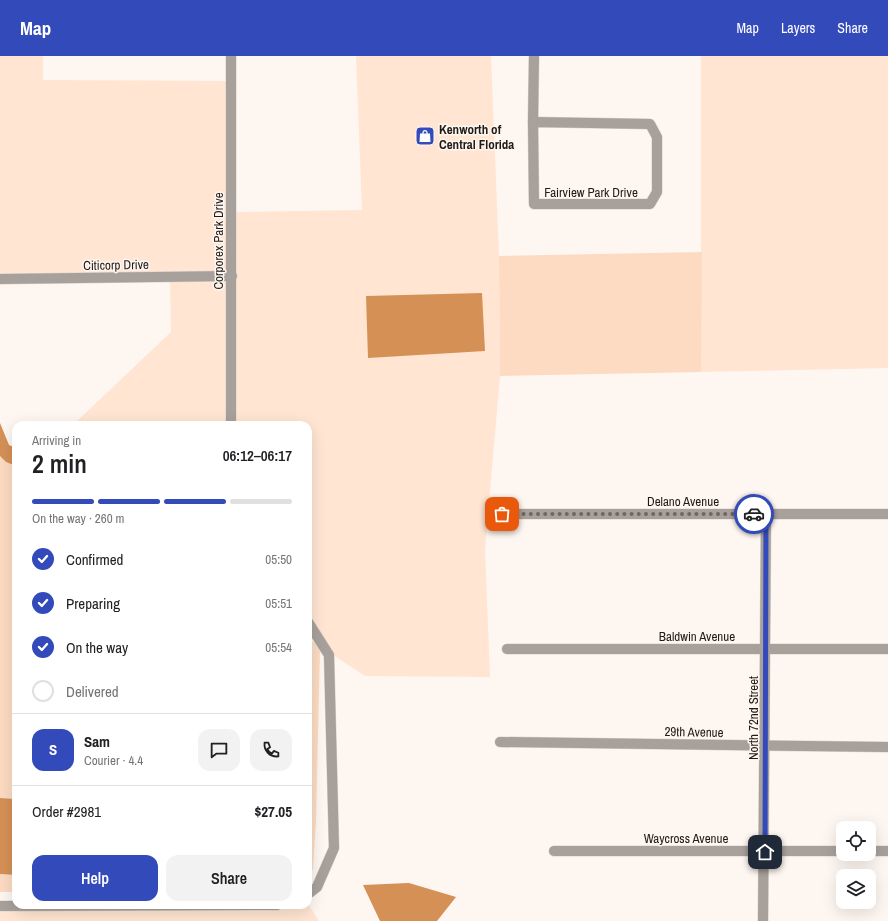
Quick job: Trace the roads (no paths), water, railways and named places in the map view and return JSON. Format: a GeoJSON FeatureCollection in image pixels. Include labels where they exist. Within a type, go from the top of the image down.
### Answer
{"type":"FeatureCollection","features":[{"type":"Feature","properties":{"kind":"street","name":"Corporex Park Drive"},"geometry":{"type":"LineString","coordinates":[[231,56],[231,421]]}},
{"type":"Feature","properties":{"kind":"street","name":"Fairview Park Drive"},"geometry":{"type":"LineString","coordinates":[[533,122],[650,124],[657,137],[657,192],[650,204],[534,204],[533,122],[534,56]]}},
{"type":"Feature","properties":{"kind":"street","name":"Citicorp Drive"},"geometry":{"type":"LineString","coordinates":[[0,279],[232,276]]}},
{"type":"Feature","properties":{"kind":"street","name":"Delano Avenue"},"geometry":{"type":"LineString","coordinates":[[502,514],[888,514]]}},
{"type":"Feature","properties":{"kind":"street","name":"North 72nd Street"},"geometry":{"type":"LineString","coordinates":[[763,921],[766,747],[766,514]]}},
{"type":"Feature","properties":{"kind":"street"},"geometry":{"type":"LineString","coordinates":[[312,628],[329,655],[334,848],[316,887],[312,890]]}},
{"type":"Feature","properties":{"kind":"street","name":"Baldwin Avenue"},"geometry":{"type":"LineString","coordinates":[[507,649],[888,649]]}},
{"type":"Feature","properties":{"kind":"street","name":"29th Avenue"},"geometry":{"type":"LineString","coordinates":[[500,742],[766,747],[888,747]]}},
{"type":"Feature","properties":{"kind":"street","name":"Waycross Avenue"},"geometry":{"type":"LineString","coordinates":[[554,851],[836,851]]}},
{"type":"Feature","properties":{"kind":"street"},"geometry":{"type":"LineString","coordinates":[[876,851],[888,851]]}},
{"type":"Feature","properties":{"kind":"street"},"geometry":{"type":"LineString","coordinates":[[0,906],[12,906]]}},
{"type":"Feature","properties":{"kind":"place","name":"Kenworth of Central Florida"},"geometry":{"type":"Point","coordinates":[425,136]}}]}
